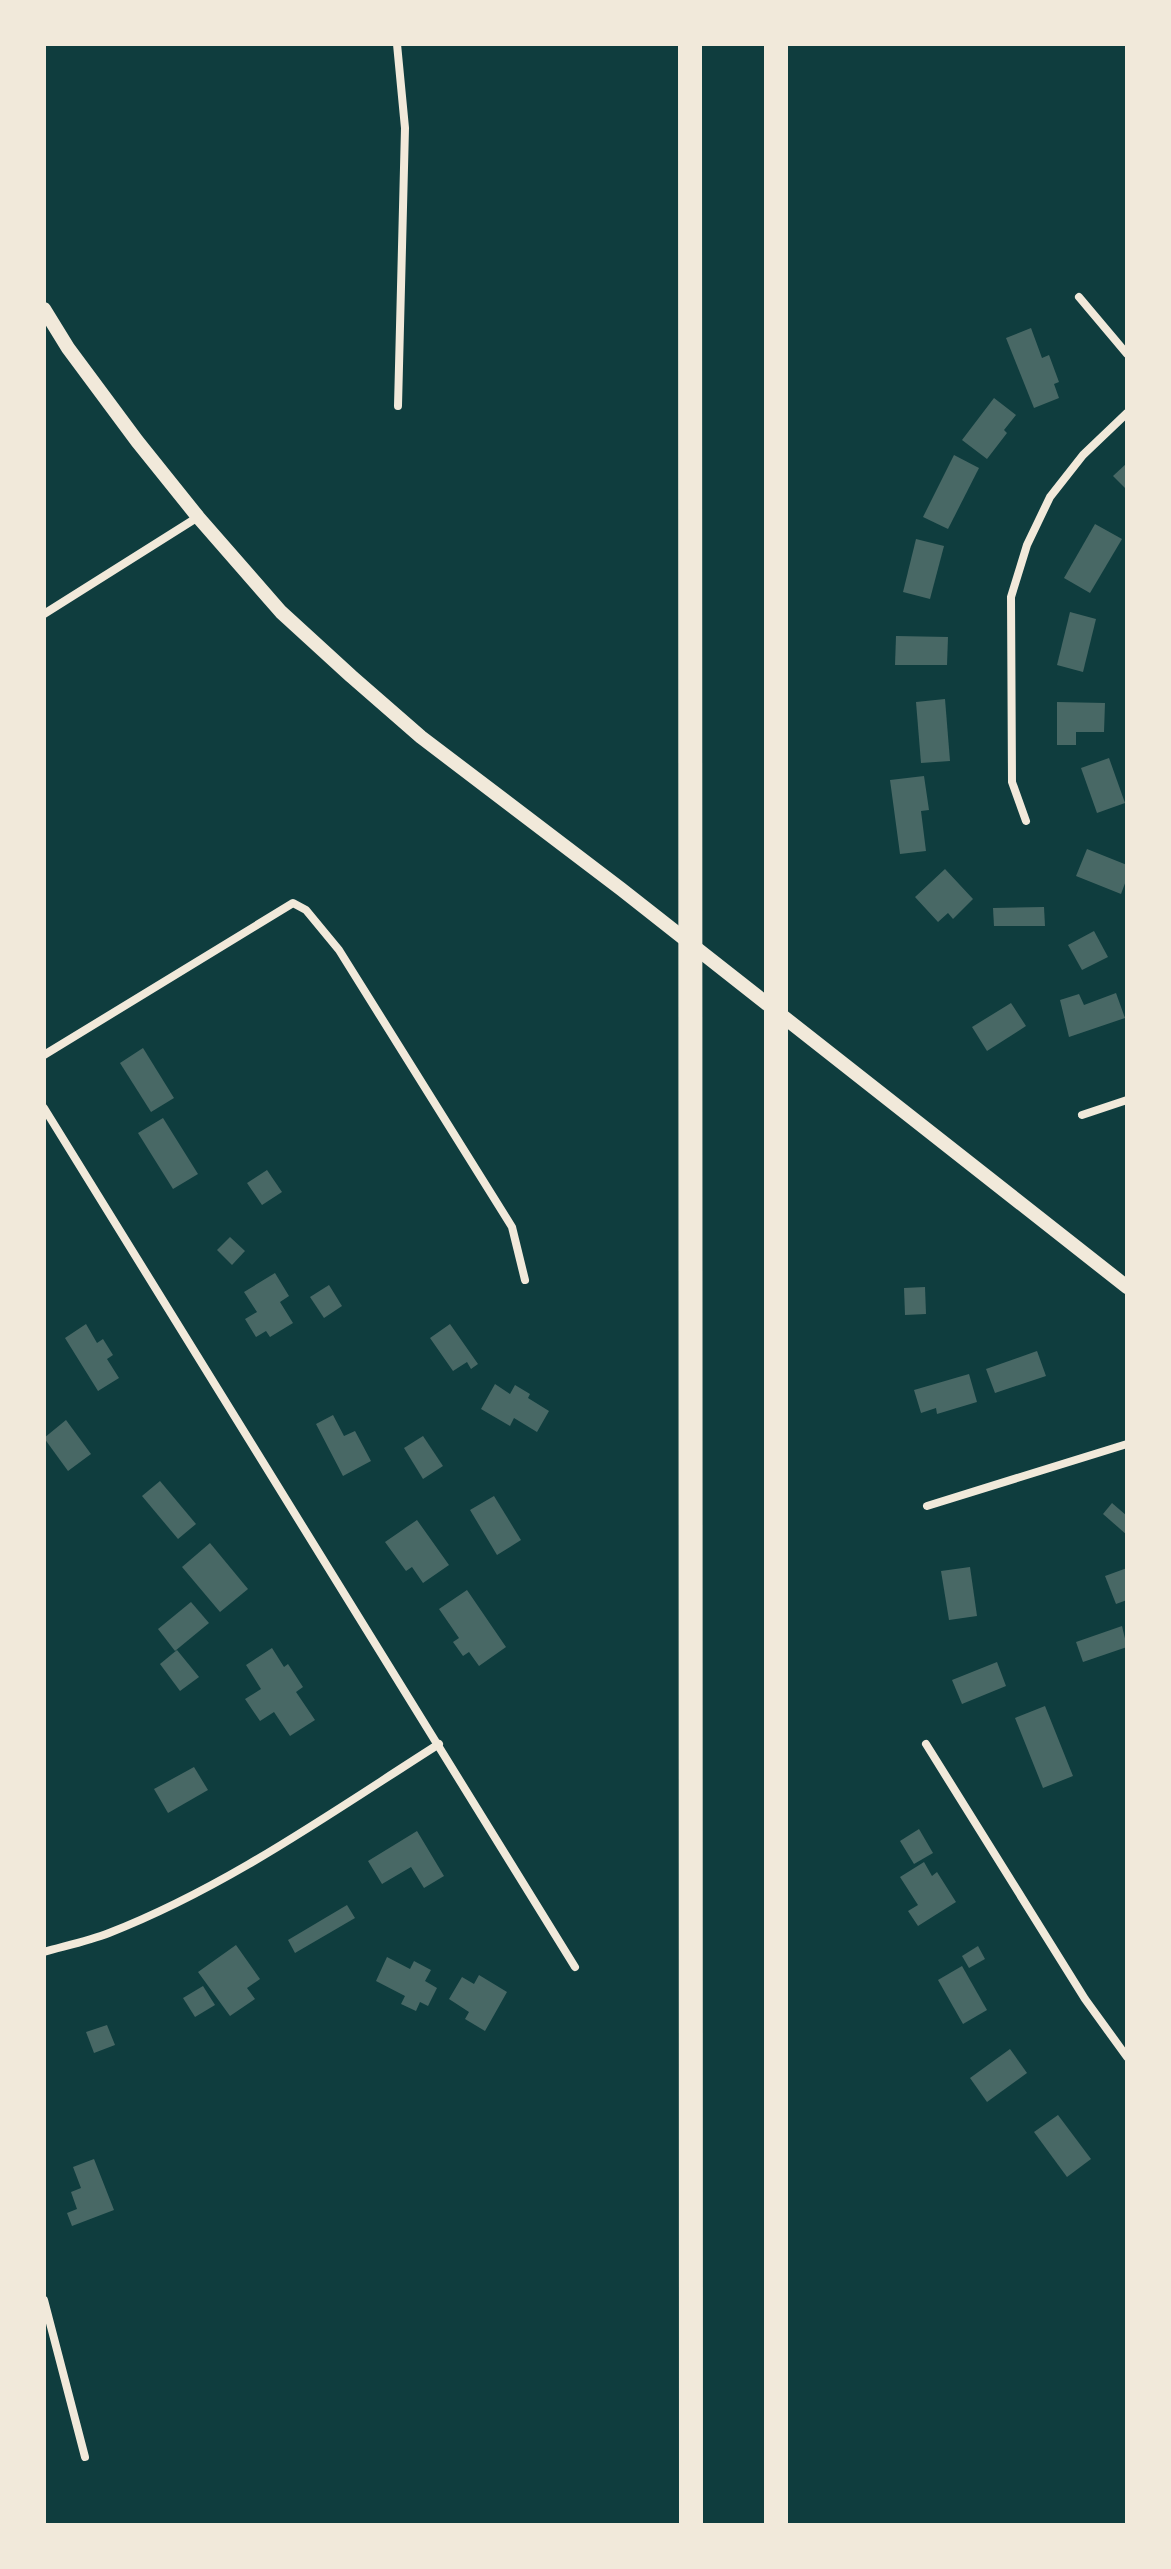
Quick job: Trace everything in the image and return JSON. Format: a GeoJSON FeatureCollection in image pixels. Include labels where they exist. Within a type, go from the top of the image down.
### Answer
{"type":"FeatureCollection","features":[{"type":"Feature","properties":{"kind":"highway"},"geometry":{"type":"LineString","coordinates":[[690,44],[691,2525]]}},
{"type":"Feature","properties":{"kind":"highway"},"geometry":{"type":"LineString","coordinates":[[776,44],[776,2525]]}},
{"type":"Feature","properties":{"kind":"street"},"geometry":{"type":"LineString","coordinates":[[397,44],[405,128],[398,406]]}},
{"type":"Feature","properties":{"kind":"street"},"geometry":{"type":"LineString","coordinates":[[1079,297],[1127,354]]}},
{"type":"Feature","properties":{"kind":"street"},"geometry":{"type":"LineString","coordinates":[[44,309],[68,348],[198,517],[281,612],[351,676],[421,737],[621,889],[1127,1287]]}},
{"type":"Feature","properties":{"kind":"street"},"geometry":{"type":"LineString","coordinates":[[1026,821],[1012,782],[1011,597],[1027,545],[1050,497],[1083,455],[1127,413]]}},
{"type":"Feature","properties":{"kind":"street"},"geometry":{"type":"LineString","coordinates":[[44,614],[198,517]]}},
{"type":"Feature","properties":{"kind":"street"},"geometry":{"type":"LineString","coordinates":[[44,1055],[293,903],[306,910],[339,950],[512,1227],[525,1280]]}},
{"type":"Feature","properties":{"kind":"street"},"geometry":{"type":"LineString","coordinates":[[1082,1115],[1127,1100]]}},
{"type":"Feature","properties":{"kind":"street"},"geometry":{"type":"LineString","coordinates":[[44,1108],[575,1967]]}},
{"type":"Feature","properties":{"kind":"street"},"geometry":{"type":"LineString","coordinates":[[927,1506],[1127,1444]]}},
{"type":"Feature","properties":{"kind":"street"},"geometry":{"type":"LineString","coordinates":[[44,1952],[105,1935],[163,1910],[270,1852],[439,1744]]}},
{"type":"Feature","properties":{"kind":"street"},"geometry":{"type":"LineString","coordinates":[[926,1744],[1085,1999],[1127,2057]]}},
{"type":"Feature","properties":{"kind":"street"},"geometry":{"type":"LineString","coordinates":[[44,2300],[85,2457]]}},
{"type":"Feature","properties":{"kind":"building"},"geometry":{"type":"Polygon","coordinates":[[[1031,328],[1042,358],[1049,355],[1059,382],[1054,384],[1059,398],[1034,408],[1006,338],[1031,328]]]}},
{"type":"Feature","properties":{"kind":"building"},"geometry":{"type":"Polygon","coordinates":[[[994,398],[1016,415],[987,459],[962,440],[994,398]]]}},
{"type":"Feature","properties":{"kind":"building"},"geometry":{"type":"Polygon","coordinates":[[[954,455],[979,468],[948,529],[923,517],[954,455]]]}},
{"type":"Feature","properties":{"kind":"building"},"geometry":{"type":"Polygon","coordinates":[[[1127,463],[1127,490],[1113,476],[1127,463]]]}},
{"type":"Feature","properties":{"kind":"building"},"geometry":{"type":"Polygon","coordinates":[[[1095,524],[1122,539],[1090,593],[1064,578],[1095,524]]]}},
{"type":"Feature","properties":{"kind":"building"},"geometry":{"type":"Polygon","coordinates":[[[916,539],[944,546],[930,599],[903,592],[916,539]]]}},
{"type":"Feature","properties":{"kind":"building"},"geometry":{"type":"Polygon","coordinates":[[[1070,612],[1096,619],[1083,672],[1057,665],[1070,612]]]}},
{"type":"Feature","properties":{"kind":"building"},"geometry":{"type":"Polygon","coordinates":[[[896,636],[948,637],[947,665],[895,665],[896,636]]]}},
{"type":"Feature","properties":{"kind":"building"},"geometry":{"type":"Polygon","coordinates":[[[945,699],[950,761],[921,763],[916,702],[945,699]]]}},
{"type":"Feature","properties":{"kind":"building"},"geometry":{"type":"Polygon","coordinates":[[[1057,702],[1105,703],[1104,732],[1076,732],[1076,745],[1057,745],[1057,702]]]}},
{"type":"Feature","properties":{"kind":"building"},"geometry":{"type":"Polygon","coordinates":[[[1109,758],[1125,803],[1097,813],[1081,768],[1109,758]]]}},
{"type":"Feature","properties":{"kind":"building"},"geometry":{"type":"Polygon","coordinates":[[[924,776],[929,810],[921,811],[926,851],[900,854],[890,780],[924,776]]]}},
{"type":"Feature","properties":{"kind":"building"},"geometry":{"type":"Polygon","coordinates":[[[1087,849],[1127,865],[1127,878],[1121,894],[1076,876],[1087,849]]]}},
{"type":"Feature","properties":{"kind":"building"},"geometry":{"type":"Polygon","coordinates":[[[945,869],[973,899],[953,919],[948,913],[938,922],[915,897],[945,869]]]}},
{"type":"Feature","properties":{"kind":"building"},"geometry":{"type":"Polygon","coordinates":[[[1044,907],[1045,926],[994,926],[993,908],[1044,907]]]}},
{"type":"Feature","properties":{"kind":"building"},"geometry":{"type":"Polygon","coordinates":[[[1094,931],[1108,957],[1082,970],[1068,945],[1094,931]]]}},
{"type":"Feature","properties":{"kind":"building"},"geometry":{"type":"Polygon","coordinates":[[[1116,993],[1125,1018],[1069,1037],[1060,1000],[1079,994],[1084,1005],[1116,993]]]}},
{"type":"Feature","properties":{"kind":"building"},"geometry":{"type":"Polygon","coordinates":[[[1011,1003],[1026,1026],[987,1051],[972,1027],[1011,1003]]]}},
{"type":"Feature","properties":{"kind":"building"},"geometry":{"type":"Polygon","coordinates":[[[143,1048],[174,1098],[151,1112],[120,1063],[143,1048]]]}},
{"type":"Feature","properties":{"kind":"building"},"geometry":{"type":"Polygon","coordinates":[[[163,1118],[198,1174],[173,1189],[138,1133],[163,1118]]]}},
{"type":"Feature","properties":{"kind":"building"},"geometry":{"type":"Polygon","coordinates":[[[267,1170],[282,1192],[262,1205],[247,1183],[267,1170]]]}},
{"type":"Feature","properties":{"kind":"building"},"geometry":{"type":"Polygon","coordinates":[[[230,1237],[245,1251],[232,1265],[217,1250],[230,1237]]]}},
{"type":"Feature","properties":{"kind":"building"},"geometry":{"type":"Polygon","coordinates":[[[275,1273],[289,1296],[280,1302],[293,1323],[270,1337],[266,1331],[256,1337],[245,1319],[257,1312],[244,1292],[275,1273]]]}},
{"type":"Feature","properties":{"kind":"building"},"geometry":{"type":"Polygon","coordinates":[[[329,1285],[342,1306],[324,1318],[310,1297],[329,1285]]]}},
{"type":"Feature","properties":{"kind":"building"},"geometry":{"type":"Polygon","coordinates":[[[925,1287],[926,1314],[905,1315],[904,1288],[925,1287]]]}},
{"type":"Feature","properties":{"kind":"building"},"geometry":{"type":"Polygon","coordinates":[[[86,1324],[97,1343],[103,1339],[113,1355],[107,1359],[119,1378],[98,1391],[65,1338],[86,1324]]]}},
{"type":"Feature","properties":{"kind":"building"},"geometry":{"type":"Polygon","coordinates":[[[450,1324],[478,1364],[471,1369],[467,1362],[453,1371],[430,1338],[450,1324]]]}},
{"type":"Feature","properties":{"kind":"building"},"geometry":{"type":"Polygon","coordinates":[[[1037,1351],[1046,1376],[995,1393],[986,1369],[1037,1351]]]}},
{"type":"Feature","properties":{"kind":"building"},"geometry":{"type":"Polygon","coordinates":[[[969,1374],[977,1402],[937,1414],[936,1408],[921,1413],[914,1390],[969,1374]]]}},
{"type":"Feature","properties":{"kind":"building"},"geometry":{"type":"Polygon","coordinates":[[[495,1384],[510,1394],[515,1385],[530,1394],[528,1398],[549,1411],[537,1432],[514,1418],[510,1426],[481,1409],[495,1384]]]}},
{"type":"Feature","properties":{"kind":"building"},"geometry":{"type":"Polygon","coordinates":[[[333,1415],[344,1436],[355,1431],[371,1461],[343,1476],[316,1424],[333,1415]]]}},
{"type":"Feature","properties":{"kind":"building"},"geometry":{"type":"Polygon","coordinates":[[[66,1420],[91,1454],[68,1471],[44,1438],[66,1420]]]}},
{"type":"Feature","properties":{"kind":"building"},"geometry":{"type":"Polygon","coordinates":[[[423,1436],[443,1466],[423,1479],[404,1448],[423,1436]]]}},
{"type":"Feature","properties":{"kind":"building"},"geometry":{"type":"Polygon","coordinates":[[[160,1481],[196,1524],[178,1539],[142,1496],[160,1481]]]}},
{"type":"Feature","properties":{"kind":"building"},"geometry":{"type":"Polygon","coordinates":[[[494,1496],[521,1540],[497,1555],[470,1510],[494,1496]]]}},
{"type":"Feature","properties":{"kind":"building"},"geometry":{"type":"Polygon","coordinates":[[[1112,1503],[1127,1516],[1127,1535],[1103,1514],[1112,1503]]]}},
{"type":"Feature","properties":{"kind":"building"},"geometry":{"type":"Polygon","coordinates":[[[417,1520],[449,1565],[423,1583],[412,1567],[406,1571],[385,1542],[417,1520]]]}},
{"type":"Feature","properties":{"kind":"building"},"geometry":{"type":"Polygon","coordinates":[[[210,1543],[248,1589],[220,1612],[182,1567],[210,1543]]]}},
{"type":"Feature","properties":{"kind":"building"},"geometry":{"type":"Polygon","coordinates":[[[970,1567],[977,1616],[949,1620],[941,1571],[970,1567]]]}},
{"type":"Feature","properties":{"kind":"building"},"geometry":{"type":"Polygon","coordinates":[[[1127,1568],[1127,1600],[1116,1604],[1105,1576],[1127,1568]]]}},
{"type":"Feature","properties":{"kind":"building"},"geometry":{"type":"Polygon","coordinates":[[[467,1590],[506,1647],[479,1666],[469,1652],[463,1656],[453,1642],[459,1638],[439,1609],[467,1590]]]}},
{"type":"Feature","properties":{"kind":"building"},"geometry":{"type":"Polygon","coordinates":[[[191,1602],[209,1623],[175,1651],[158,1629],[191,1602]]]}},
{"type":"Feature","properties":{"kind":"building"},"geometry":{"type":"Polygon","coordinates":[[[1122,1626],[1127,1647],[1083,1662],[1076,1642],[1122,1626]]]}},
{"type":"Feature","properties":{"kind":"building"},"geometry":{"type":"Polygon","coordinates":[[[272,1648],[284,1667],[288,1664],[303,1687],[296,1692],[315,1720],[290,1736],[274,1712],[260,1721],[245,1699],[261,1689],[246,1665],[272,1648]]]}},
{"type":"Feature","properties":{"kind":"building"},"geometry":{"type":"Polygon","coordinates":[[[177,1650],[199,1677],[180,1691],[160,1664],[177,1650]]]}},
{"type":"Feature","properties":{"kind":"building"},"geometry":{"type":"Polygon","coordinates":[[[997,1662],[1006,1686],[962,1704],[952,1680],[997,1662]]]}},
{"type":"Feature","properties":{"kind":"building"},"geometry":{"type":"Polygon","coordinates":[[[1045,1706],[1073,1776],[1043,1788],[1015,1718],[1045,1706]]]}},
{"type":"Feature","properties":{"kind":"building"},"geometry":{"type":"Polygon","coordinates":[[[194,1767],[208,1790],[168,1813],[154,1789],[194,1767]]]}},
{"type":"Feature","properties":{"kind":"building"},"geometry":{"type":"Polygon","coordinates":[[[919,1829],[933,1853],[914,1864],[900,1841],[919,1829]]]}},
{"type":"Feature","properties":{"kind":"building"},"geometry":{"type":"Polygon","coordinates":[[[417,1831],[444,1876],[424,1888],[411,1867],[382,1884],[368,1861],[417,1831]]]}},
{"type":"Feature","properties":{"kind":"building"},"geometry":{"type":"Polygon","coordinates":[[[924,1862],[932,1876],[937,1872],[956,1902],[918,1926],[908,1911],[918,1905],[900,1877],[924,1862]]]}},
{"type":"Feature","properties":{"kind":"building"},"geometry":{"type":"Polygon","coordinates":[[[347,1905],[355,1918],[295,1953],[288,1940],[347,1905]]]}},
{"type":"Feature","properties":{"kind":"building"},"geometry":{"type":"Polygon","coordinates":[[[236,1945],[260,1979],[247,1988],[255,1999],[230,2016],[198,1972],[236,1945]]]}},
{"type":"Feature","properties":{"kind":"building"},"geometry":{"type":"Polygon","coordinates":[[[978,1946],[985,1959],[969,1968],[962,1956],[978,1946]]]}},
{"type":"Feature","properties":{"kind":"building"},"geometry":{"type":"Polygon","coordinates":[[[387,1957],[410,1969],[414,1961],[431,1970],[425,1981],[437,1988],[428,2006],[420,2002],[416,2011],[401,2004],[405,1996],[376,1981],[387,1957]]]}},
{"type":"Feature","properties":{"kind":"building"},"geometry":{"type":"Polygon","coordinates":[[[962,1966],[987,2010],[963,2024],[938,1980],[962,1966]]]}},
{"type":"Feature","properties":{"kind":"building"},"geometry":{"type":"Polygon","coordinates":[[[479,1975],[507,1992],[485,2031],[465,2019],[469,2012],[449,1999],[462,1977],[474,1984],[479,1975]]]}},
{"type":"Feature","properties":{"kind":"building"},"geometry":{"type":"Polygon","coordinates":[[[203,1986],[215,2005],[195,2017],[183,1998],[203,1986]]]}},
{"type":"Feature","properties":{"kind":"building"},"geometry":{"type":"Polygon","coordinates":[[[107,2025],[115,2045],[94,2053],[86,2032],[107,2025]]]}},
{"type":"Feature","properties":{"kind":"building"},"geometry":{"type":"Polygon","coordinates":[[[1010,2049],[1027,2073],[987,2102],[970,2078],[1010,2049]]]}},
{"type":"Feature","properties":{"kind":"building"},"geometry":{"type":"Polygon","coordinates":[[[1058,2115],[1091,2159],[1067,2177],[1034,2132],[1058,2115]]]}},
{"type":"Feature","properties":{"kind":"building"},"geometry":{"type":"Polygon","coordinates":[[[94,2159],[114,2210],[72,2226],[67,2213],[77,2209],[71,2192],[81,2188],[73,2167],[94,2159]]]}}]}
